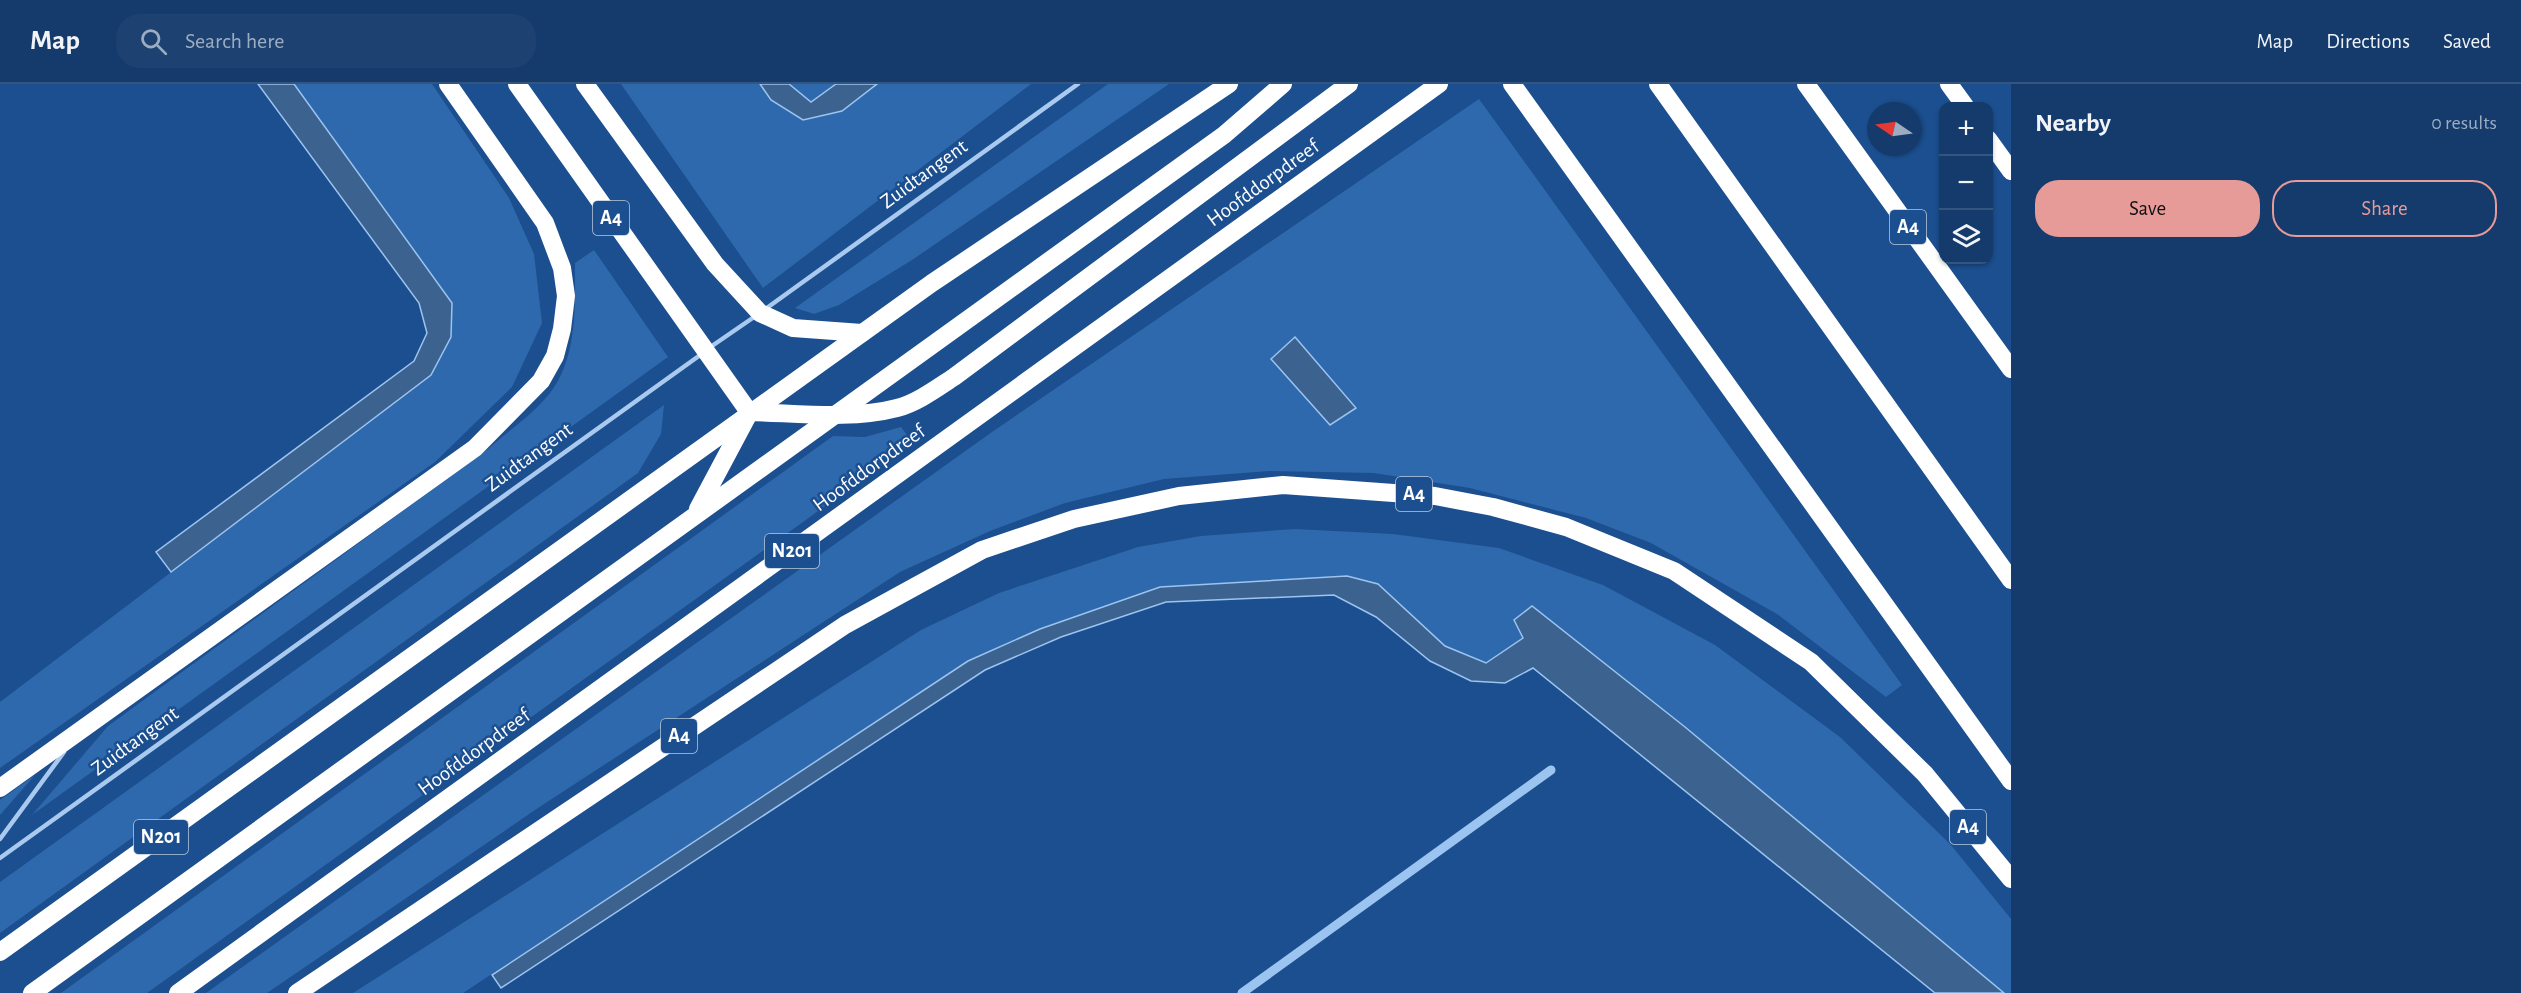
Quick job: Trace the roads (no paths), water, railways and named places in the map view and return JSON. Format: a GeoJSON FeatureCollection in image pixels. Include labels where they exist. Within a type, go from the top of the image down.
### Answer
{"type":"FeatureCollection","features":[{"type":"Feature","properties":{"kind":"highway"},"geometry":{"type":"LineString","coordinates":[[0,788],[475,448],[541,381],[555,356],[562,328],[566,296],[562,268],[545,223],[448,84]]}},
{"type":"Feature","properties":{"kind":"highway","name":"A4"},"geometry":{"type":"LineString","coordinates":[[517,84],[705,351]]}},
{"type":"Feature","properties":{"kind":"highway"},"geometry":{"type":"LineString","coordinates":[[585,84],[715,264],[760,313],[774,322],[793,328],[862,333]]}},
{"type":"Feature","properties":{"kind":"highway","name":"N201"},"geometry":{"type":"LineString","coordinates":[[0,952],[749,412],[932,283],[1229,84]]}},
{"type":"Feature","properties":{"kind":"highway"},"geometry":{"type":"LineString","coordinates":[[32,993],[1224,135],[1283,84]]}},
{"type":"Feature","properties":{"kind":"highway","name":"Hoofddorpdreef"},"geometry":{"type":"LineString","coordinates":[[749,412],[863,413],[899,408],[954,377],[1349,84]]}},
{"type":"Feature","properties":{"kind":"highway","name":"Hoofddorpdreef"},"geometry":{"type":"LineString","coordinates":[[178,993],[1439,84]]}},
{"type":"Feature","properties":{"kind":"highway"},"geometry":{"type":"LineString","coordinates":[[1512,84],[2011,782]]}},
{"type":"Feature","properties":{"kind":"highway"},"geometry":{"type":"LineString","coordinates":[[1658,84],[2011,580]]}},
{"type":"Feature","properties":{"kind":"highway","name":"A4"},"geometry":{"type":"LineString","coordinates":[[1806,84],[2011,369]]}},
{"type":"Feature","properties":{"kind":"highway"},"geometry":{"type":"LineString","coordinates":[[1948,84],[1962,102]]}},
{"type":"Feature","properties":{"kind":"highway"},"geometry":{"type":"LineString","coordinates":[[1993,146],[2011,171]]}},
{"type":"Feature","properties":{"kind":"highway"},"geometry":{"type":"LineString","coordinates":[[695,514],[749,412],[705,351]]}},
{"type":"Feature","properties":{"kind":"highway","name":"A4"},"geometry":{"type":"LineString","coordinates":[[297,993],[845,625],[982,550],[1074,519],[1169,498],[1283,486],[1435,496],[1492,507],[1566,527],[1674,571],[1811,662],[1925,774],[2011,879]]}},
{"type":"Feature","properties":{"kind":"lane","name":"Zuidtangent"},"geometry":{"type":"LineString","coordinates":[[0,858],[1078,84]]}},
{"type":"Feature","properties":{"kind":"lane"},"geometry":{"type":"LineString","coordinates":[[0,839],[76,735]]}},
{"type":"Feature","properties":{"kind":"waterway"},"geometry":{"type":"LineString","coordinates":[[1242,993],[1551,770]]}}]}
